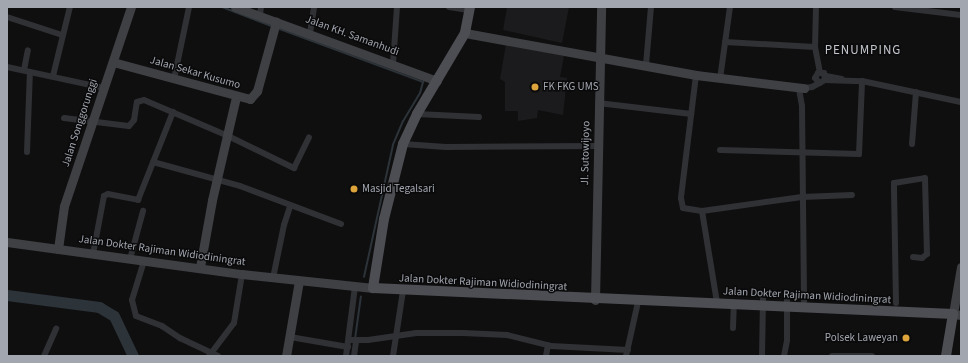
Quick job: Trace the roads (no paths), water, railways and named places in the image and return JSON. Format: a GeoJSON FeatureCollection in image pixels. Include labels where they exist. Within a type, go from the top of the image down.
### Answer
{"type":"FeatureCollection","features":[{"type":"Feature","properties":{"kind":"main road","name":"Jalan Songgorunggi"},"geometry":{"type":"LineString","coordinates":[[58,249],[64,206],[94,122],[131,7]]}},
{"type":"Feature","properties":{"kind":"main road","name":"Jalan KH. Samanhudi"},"geometry":{"type":"LineString","coordinates":[[235,7],[261,11],[276,24],[310,33],[437,81]]}},
{"type":"Feature","properties":{"kind":"main road","name":"Jl. Sutowijoyo"},"geometry":{"type":"LineString","coordinates":[[595,300],[601,7]]}},
{"type":"Feature","properties":{"kind":"main road"},"geometry":{"type":"LineString","coordinates":[[373,288],[384,219],[403,144],[416,114],[465,33],[469,8]]}},
{"type":"Feature","properties":{"kind":"main road","name":"Jalan Sekar Kusumo"},"geometry":{"type":"LineString","coordinates":[[113,62],[236,97],[248,99],[256,94],[276,24]]}},
{"type":"Feature","properties":{"kind":"main road"},"geometry":{"type":"LineString","coordinates":[[465,33],[599,56],[696,75],[801,88]]}},
{"type":"Feature","properties":{"kind":"main road"},"geometry":{"type":"LineString","coordinates":[[200,268],[226,135],[236,97]]}},
{"type":"Feature","properties":{"kind":"main road","name":"Jalan Dokter Rajiman Widiodiningrat"},"geometry":{"type":"LineString","coordinates":[[7,242],[273,278],[403,291],[638,302],[734,304],[763,301],[787,302],[804,307],[957,315]]}},
{"type":"Feature","properties":{"kind":"main road"},"geometry":{"type":"LineString","coordinates":[[946,356],[957,315],[961,267]]}},
{"type":"Feature","properties":{"kind":"main road"},"geometry":{"type":"LineString","coordinates":[[286,356],[299,281]]}},
{"type":"Feature","properties":{"kind":"street"},"geometry":{"type":"LineString","coordinates":[[53,76],[70,7]]}},
{"type":"Feature","properties":{"kind":"street"},"geometry":{"type":"LineString","coordinates":[[174,79],[189,7]]}},
{"type":"Feature","properties":{"kind":"street"},"geometry":{"type":"LineString","coordinates":[[310,33],[314,7]]}},
{"type":"Feature","properties":{"kind":"street"},"geometry":{"type":"LineString","coordinates":[[393,64],[397,7]]}},
{"type":"Feature","properties":{"kind":"street"},"geometry":{"type":"LineString","coordinates":[[449,7],[469,8]]}},
{"type":"Feature","properties":{"kind":"street"},"geometry":{"type":"LineString","coordinates":[[646,65],[650,7]]}},
{"type":"Feature","properties":{"kind":"street"},"geometry":{"type":"LineString","coordinates":[[720,78],[730,7]]}},
{"type":"Feature","properties":{"kind":"street"},"geometry":{"type":"LineString","coordinates":[[816,7],[815,47],[822,80]]}},
{"type":"Feature","properties":{"kind":"street"},"geometry":{"type":"LineString","coordinates":[[896,7],[961,15]]}},
{"type":"Feature","properties":{"kind":"street"},"geometry":{"type":"LineString","coordinates":[[7,17],[62,35]]}},
{"type":"Feature","properties":{"kind":"street"},"geometry":{"type":"LineString","coordinates":[[725,42],[815,47]]}},
{"type":"Feature","properties":{"kind":"street"},"geometry":{"type":"LineString","coordinates":[[27,152],[28,50]]}},
{"type":"Feature","properties":{"kind":"street"},"geometry":{"type":"LineString","coordinates":[[7,67],[104,88]]}},
{"type":"Feature","properties":{"kind":"street"},"geometry":{"type":"LineString","coordinates":[[696,75],[682,203],[687,210],[702,211],[802,197],[852,195]]}},
{"type":"Feature","properties":{"kind":"street"},"geometry":{"type":"LineString","coordinates":[[804,307],[801,88],[822,80],[846,80],[916,92],[961,102]]}},
{"type":"Feature","properties":{"kind":"street"},"geometry":{"type":"LineString","coordinates":[[720,150],[859,154],[862,82]]}},
{"type":"Feature","properties":{"kind":"street"},"geometry":{"type":"LineString","coordinates":[[912,144],[916,92]]}},
{"type":"Feature","properties":{"kind":"street"},"geometry":{"type":"LineString","coordinates":[[64,118],[129,126],[134,120],[137,102],[141,100],[226,135],[294,168],[309,137]]}},
{"type":"Feature","properties":{"kind":"street"},"geometry":{"type":"LineString","coordinates":[[598,103],[691,114]]}},
{"type":"Feature","properties":{"kind":"street"},"geometry":{"type":"LineString","coordinates":[[93,254],[104,196],[108,194],[137,201],[173,112]]}},
{"type":"Feature","properties":{"kind":"street"},"geometry":{"type":"LineString","coordinates":[[416,114],[479,117]]}},
{"type":"Feature","properties":{"kind":"street"},"geometry":{"type":"LineString","coordinates":[[403,144],[446,147],[598,146]]}},
{"type":"Feature","properties":{"kind":"street"},"geometry":{"type":"LineString","coordinates":[[153,162],[240,186],[341,224]]}},
{"type":"Feature","properties":{"kind":"street"},"geometry":{"type":"LineString","coordinates":[[896,303],[894,183],[925,178],[927,254],[922,258],[913,257]]}},
{"type":"Feature","properties":{"kind":"street"},"geometry":{"type":"LineString","coordinates":[[273,278],[282,233],[290,206]]}},
{"type":"Feature","properties":{"kind":"street"},"geometry":{"type":"LineString","coordinates":[[130,259],[144,211]]}},
{"type":"Feature","properties":{"kind":"street"},"geometry":{"type":"LineString","coordinates":[[702,211],[717,303]]}},
{"type":"Feature","properties":{"kind":"street"},"geometry":{"type":"LineString","coordinates":[[144,261],[132,300],[136,316],[162,326],[180,338],[210,354],[218,356]]}},
{"type":"Feature","properties":{"kind":"street"},"geometry":{"type":"LineString","coordinates":[[210,354],[234,323],[242,274]]}},
{"type":"Feature","properties":{"kind":"street"},"geometry":{"type":"LineString","coordinates":[[354,356],[355,287]]}},
{"type":"Feature","properties":{"kind":"street"},"geometry":{"type":"LineString","coordinates":[[393,356],[398,336],[403,291]]}},
{"type":"Feature","properties":{"kind":"street"},"geometry":{"type":"LineString","coordinates":[[762,356],[763,301]]}},
{"type":"Feature","properties":{"kind":"street"},"geometry":{"type":"LineString","coordinates":[[346,356],[348,347],[354,341],[430,332],[507,335],[548,345],[627,353],[638,302]]}},
{"type":"Feature","properties":{"kind":"street"},"geometry":{"type":"LineString","coordinates":[[784,356],[787,302]]}},
{"type":"Feature","properties":{"kind":"street"},"geometry":{"type":"LineString","coordinates":[[733,328],[734,304]]}},
{"type":"Feature","properties":{"kind":"street"},"geometry":{"type":"LineString","coordinates":[[44,356],[56,329]]}},
{"type":"Feature","properties":{"kind":"street"},"geometry":{"type":"LineString","coordinates":[[290,336],[348,347]]}},
{"type":"Feature","properties":{"kind":"street"},"geometry":{"type":"LineString","coordinates":[[546,356],[548,345]]}},
{"type":"Feature","properties":{"kind":"street"},"geometry":{"type":"LineString","coordinates":[[832,356],[872,356]]}},
{"type":"Feature","properties":{"kind":"waterway"},"geometry":{"type":"LineString","coordinates":[[222,7],[271,26]]}},
{"type":"Feature","properties":{"kind":"waterway"},"geometry":{"type":"LineString","coordinates":[[277,28],[423,82],[420,93],[403,121],[393,145],[364,277]]}},
{"type":"Feature","properties":{"kind":"waterway"},"geometry":{"type":"LineString","coordinates":[[7,295],[99,307],[114,316],[133,356]]}},
{"type":"Feature","properties":{"kind":"waterway"},"geometry":{"type":"LineString","coordinates":[[355,339],[361,296]]}},
{"type":"Feature","properties":{"kind":"place","name":"FK FKG UMS"},"geometry":{"type":"Point","coordinates":[535,87]}},
{"type":"Feature","properties":{"kind":"place","name":"Masjid Tegalsari"},"geometry":{"type":"Point","coordinates":[354,189]}},
{"type":"Feature","properties":{"kind":"place","name":"Polsek Laweyan"},"geometry":{"type":"Point","coordinates":[906,338]}},
{"type":"Feature","properties":{"kind":"district","name":"PENUMPING"},"geometry":{"type":"Point","coordinates":[863,50]}}]}
